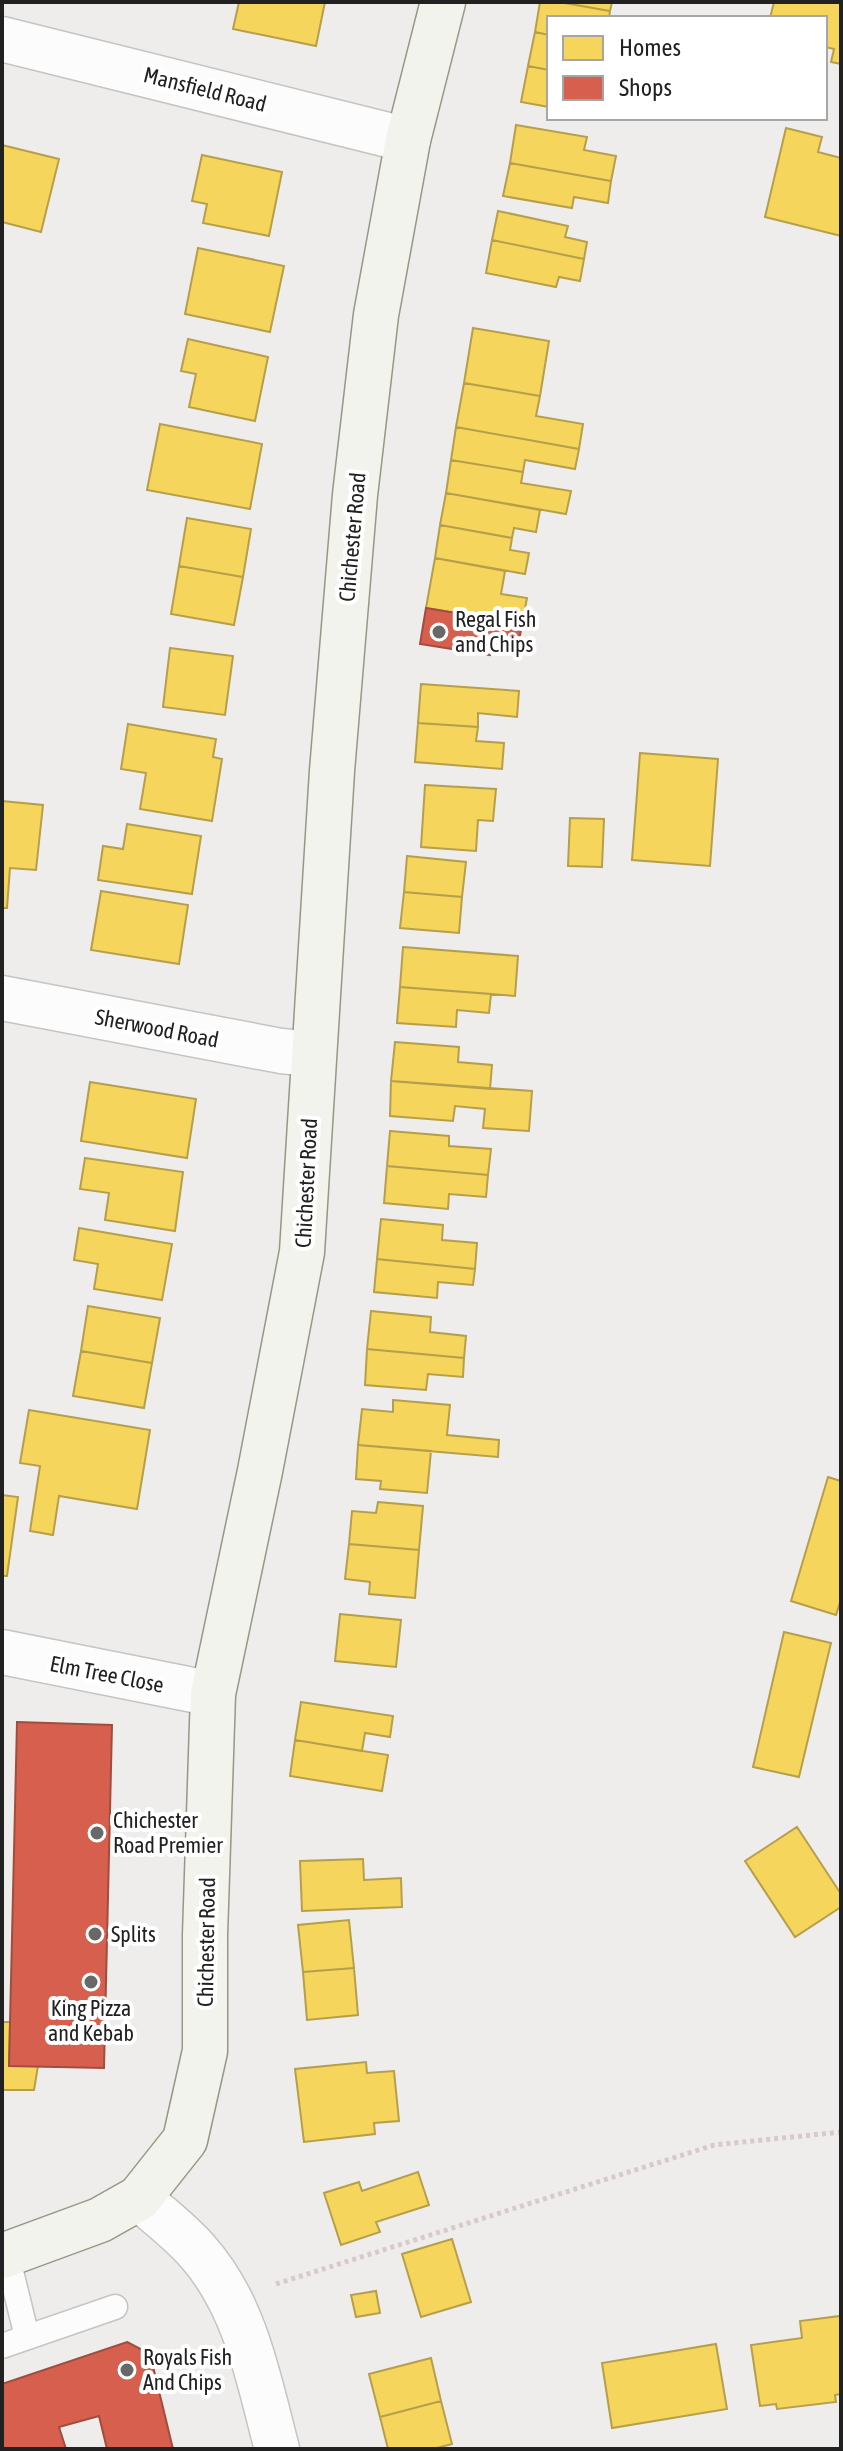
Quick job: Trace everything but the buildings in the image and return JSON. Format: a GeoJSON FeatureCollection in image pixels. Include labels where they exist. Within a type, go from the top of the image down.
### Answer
{"type":"FeatureCollection","features":[{"type":"Feature","properties":{"kind":"main road","name":"Chichester Road"},"geometry":{"type":"LineString","coordinates":[[4,2255],[100,2220],[139,2198],[185,2140],[205,2051],[205,1935],[213,1694],[302,1252],[332,771],[355,495],[376,315],[408,140],[443,2]]}},
{"type":"Feature","properties":{"kind":"street","name":"Mansfield Road"},"geometry":{"type":"LineString","coordinates":[[2,39],[408,140]]}},
{"type":"Feature","properties":{"kind":"street","name":"Sherwood Road"},"geometry":{"type":"LineString","coordinates":[[2,998],[281,1051],[313,1054]]}},
{"type":"Feature","properties":{"kind":"street","name":"Elm Tree Close"},"geometry":{"type":"LineString","coordinates":[[6,1661],[213,1694]]}},
{"type":"Feature","properties":{"kind":"street"},"geometry":{"type":"LineString","coordinates":[[139,2198],[198,2251],[224,2286],[251,2350],[277,2449]]}},
{"type":"Feature","properties":{"kind":"lane"},"geometry":{"type":"LineString","coordinates":[[4,2255],[27,2337]]}},
{"type":"Feature","properties":{"kind":"lane"},"geometry":{"type":"LineString","coordinates":[[2,2346],[115,2307]]}},
{"type":"Feature","properties":{"kind":"path"},"geometry":{"type":"LineString","coordinates":[[230,2301],[286,2280],[714,2145],[841,2132]]}},
{"type":"Feature","properties":{"kind":"place","name":"Regal Fish and Chips"},"geometry":{"type":"Point","coordinates":[439,632]}},
{"type":"Feature","properties":{"kind":"place","name":"Chichester Road Premier"},"geometry":{"type":"Point","coordinates":[97,1833]}},
{"type":"Feature","properties":{"kind":"place","name":"Splits"},"geometry":{"type":"Point","coordinates":[95,1934]}},
{"type":"Feature","properties":{"kind":"place","name":"King Pizza and Kebab"},"geometry":{"type":"Point","coordinates":[91,1982]}},
{"type":"Feature","properties":{"kind":"place","name":"Royals Fish And Chips"},"geometry":{"type":"Point","coordinates":[127,2370]}}]}
